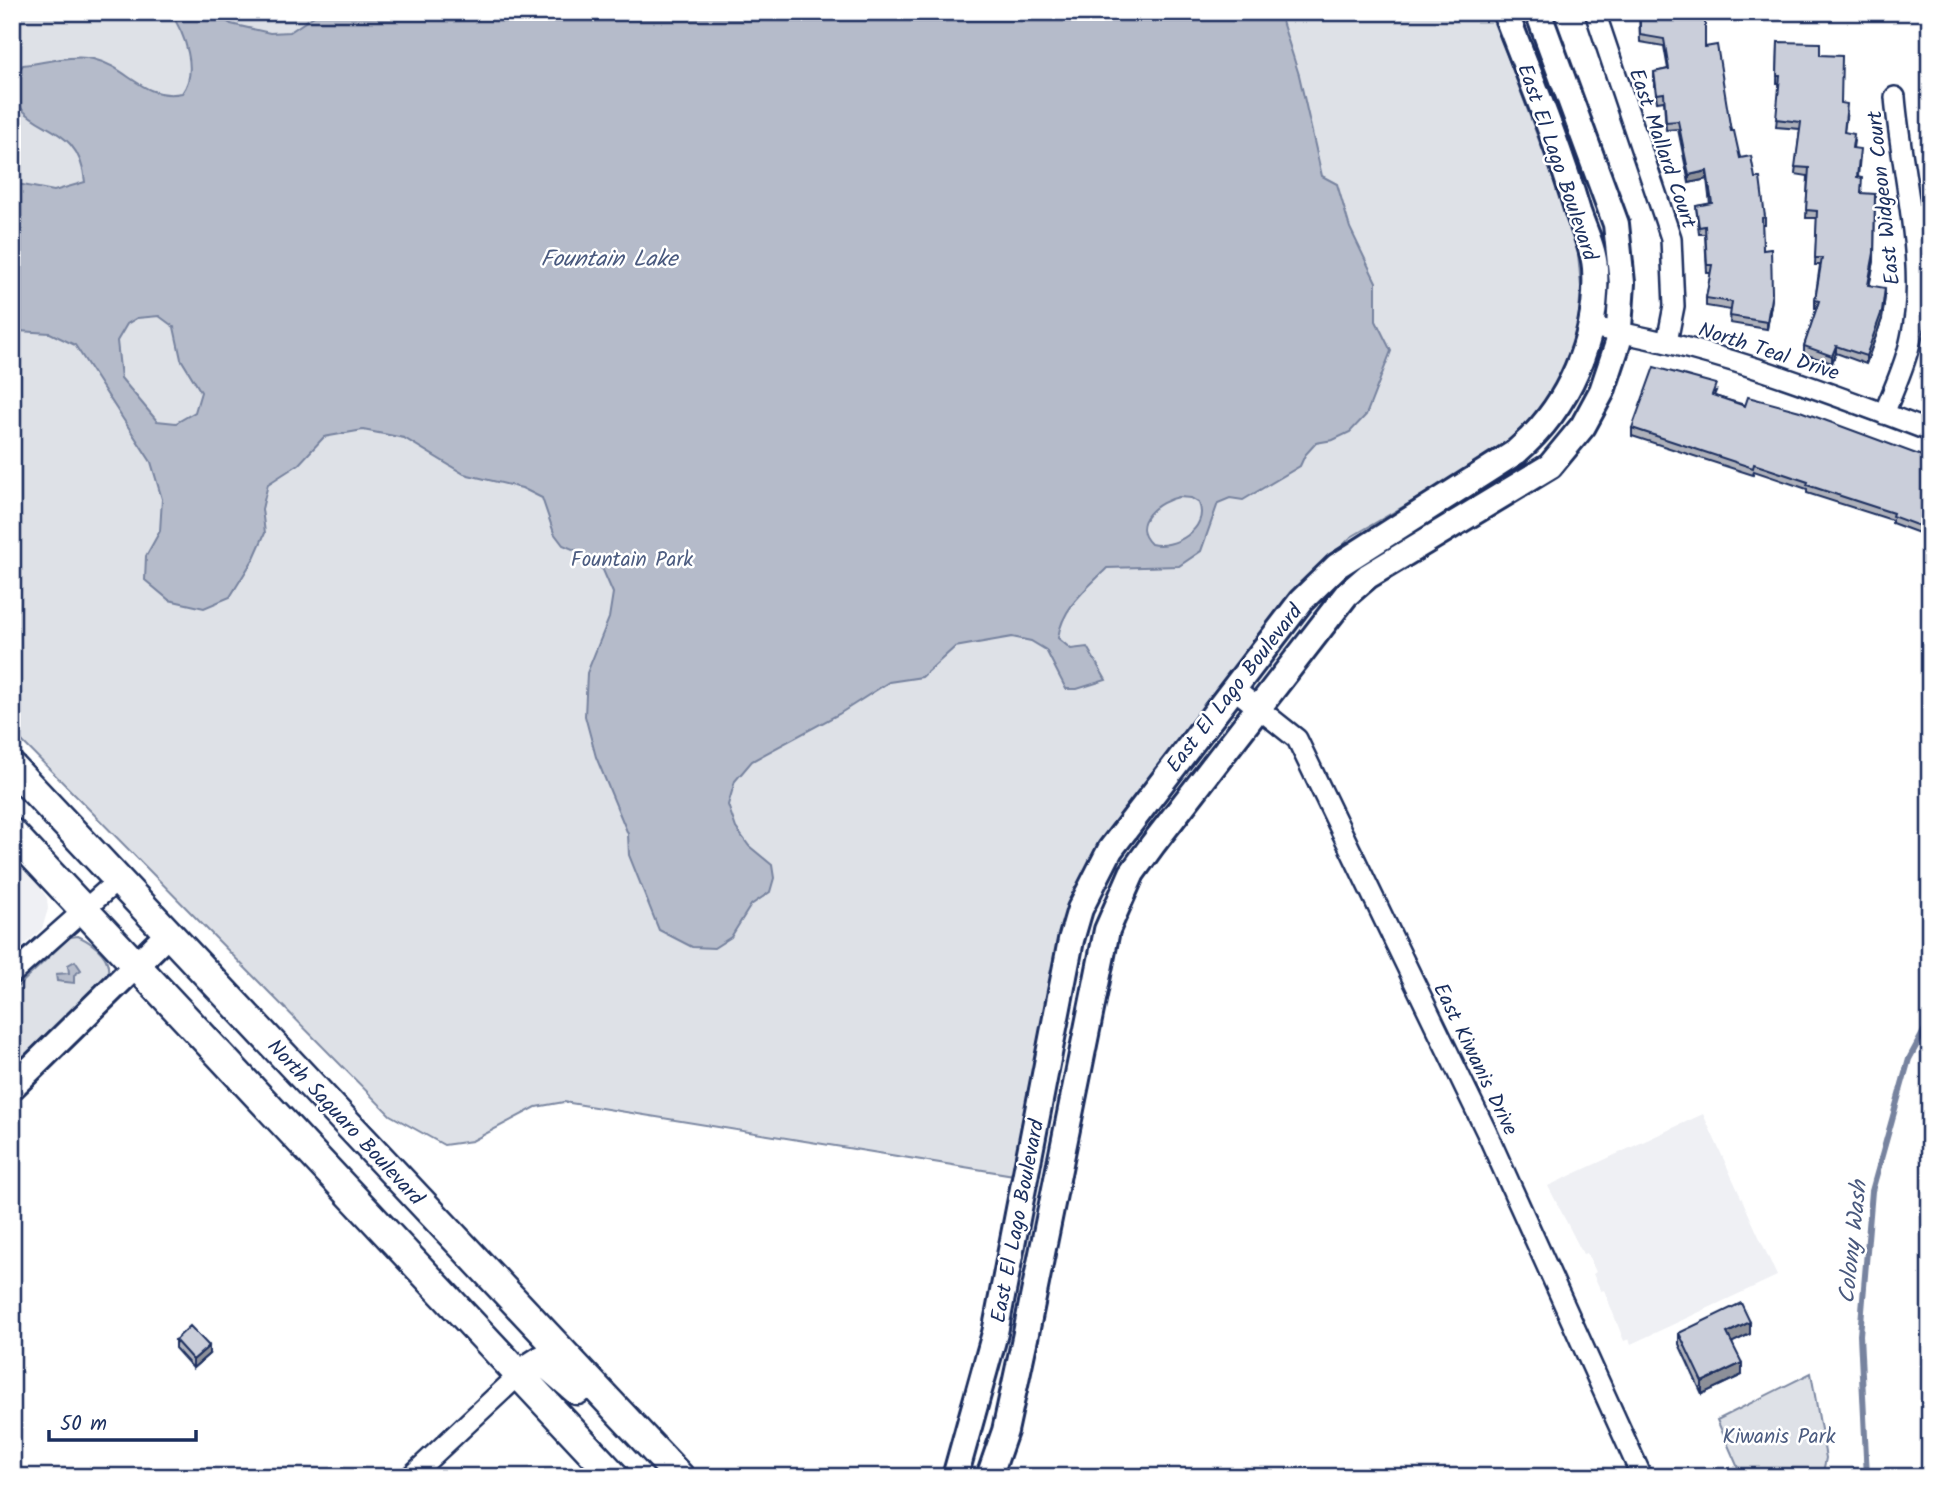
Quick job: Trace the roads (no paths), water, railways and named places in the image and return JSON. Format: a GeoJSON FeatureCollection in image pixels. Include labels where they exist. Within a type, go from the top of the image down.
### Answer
{"type":"FeatureCollection","features":[{"type":"Feature","properties":{"kind":"main road","name":"North Saguaro Boulevard"},"geometry":{"type":"LineString","coordinates":[[12,767],[681,1477]]}},
{"type":"Feature","properties":{"kind":"main road"},"geometry":{"type":"LineString","coordinates":[[12,834],[137,963],[615,1477]]}},
{"type":"Feature","properties":{"kind":"main road"},"geometry":{"type":"LineString","coordinates":[[520,1374],[542,1360],[573,1388],[620,1414]]}},
{"type":"Feature","properties":{"kind":"street","name":"East El Lago Boulevard"},"geometry":{"type":"LineString","coordinates":[[955,1477],[995,1333],[1071,940],[1080,909],[1110,850],[1301,601],[1337,566],[1516,452],[1555,411],[1574,378],[1590,327],[1595,267],[1561,155],[1506,12]]}},
{"type":"Feature","properties":{"kind":"street","name":"East El Lago Boulevard"},"geometry":{"type":"LineString","coordinates":[[989,1477],[1005,1431],[1107,930],[1132,873],[1328,616],[1368,576],[1550,466],[1583,426],[1602,391],[1619,331],[1622,283],[1615,224],[1538,12]]}},
{"type":"Feature","properties":{"kind":"street","name":"East Mallard Court"},"geometry":{"type":"LineString","coordinates":[[1595,12],[1671,238],[1674,306],[1667,342]]}},
{"type":"Feature","properties":{"kind":"street","name":"East Widgeon Court"},"geometry":{"type":"LineString","coordinates":[[1884,414],[1911,339],[1916,308],[1917,272],[1895,97]]}},
{"type":"Feature","properties":{"kind":"street","name":"North Teal Drive"},"geometry":{"type":"LineString","coordinates":[[1590,327],[1667,342],[1761,368],[1930,431]]}},
{"type":"Feature","properties":{"kind":"street"},"geometry":{"type":"LineString","coordinates":[[1516,452],[1531,479]]}},
{"type":"Feature","properties":{"kind":"street","name":"East Kiwanis Drive"},"geometry":{"type":"LineString","coordinates":[[1233,688],[1297,739],[1486,1131],[1642,1477]]}},
{"type":"Feature","properties":{"kind":"street"},"geometry":{"type":"LineString","coordinates":[[12,974],[118,879]]}},
{"type":"Feature","properties":{"kind":"street"},"geometry":{"type":"LineString","coordinates":[[12,1087],[120,985],[137,963],[169,933]]}},
{"type":"Feature","properties":{"kind":"street"},"geometry":{"type":"LineString","coordinates":[[1031,1148],[1061,1151]]}},
{"type":"Feature","properties":{"kind":"street"},"geometry":{"type":"LineString","coordinates":[[411,1477],[520,1374]]}},
{"type":"Feature","properties":{"kind":"water","name":"Fountain Lake"},"geometry":{"type":"Polygon","coordinates":[[[170,12],[213,12],[231,24],[270,33],[290,32],[320,12],[1279,12],[1299,75],[1322,176],[1337,184],[1350,228],[1376,282],[1376,321],[1391,351],[1366,415],[1350,432],[1333,440],[1316,443],[1305,455],[1300,466],[1243,500],[1230,498],[1218,503],[1201,551],[1179,566],[1107,568],[1083,591],[1064,617],[1058,638],[1071,649],[1087,647],[1106,680],[1077,689],[1066,689],[1046,650],[1031,641],[1012,637],[955,647],[922,677],[889,682],[839,714],[752,761],[735,781],[728,805],[736,828],[749,846],[772,865],[774,878],[770,892],[751,905],[731,937],[714,948],[692,947],[659,930],[629,855],[628,834],[596,757],[585,716],[587,673],[609,618],[613,593],[603,570],[587,555],[563,545],[554,533],[542,498],[522,488],[464,474],[404,438],[363,430],[324,437],[299,464],[268,484],[262,509],[265,533],[254,558],[230,597],[204,608],[169,600],[145,580],[146,556],[160,531],[162,499],[151,462],[75,345],[50,333],[18,331],[12,334],[12,183],[54,191],[85,182],[80,160],[71,145],[23,110],[15,97],[12,78],[23,65],[85,58],[105,63],[157,92],[182,93],[187,84],[190,64],[185,41],[170,12]],[[159,316],[137,318],[127,324],[117,341],[121,378],[157,421],[176,423],[195,412],[201,392],[181,359],[174,327],[159,316]],[[1179,497],[1163,503],[1149,514],[1143,528],[1151,544],[1179,541],[1194,529],[1199,521],[1199,503],[1191,498],[1179,497]]]}},
{"type":"Feature","properties":{"kind":"water"},"geometry":{"type":"Polygon","coordinates":[[[75,961],[81,970],[74,975],[74,983],[57,981],[56,974],[69,973],[68,965],[75,961]]]}},
{"type":"Feature","properties":{"kind":"waterway","name":"Colony Wash"},"geometry":{"type":"LineString","coordinates":[[1867,1477],[1860,1335],[1872,1191],[1909,1059],[1930,1020]]}},
{"type":"Feature","properties":{"kind":"park label","name":"Fountain Park"},"geometry":{"type":"Point","coordinates":[632,559]}},
{"type":"Feature","properties":{"kind":"park label","name":"Kiwanis Park"},"geometry":{"type":"Point","coordinates":[1779,1436]}}]}
